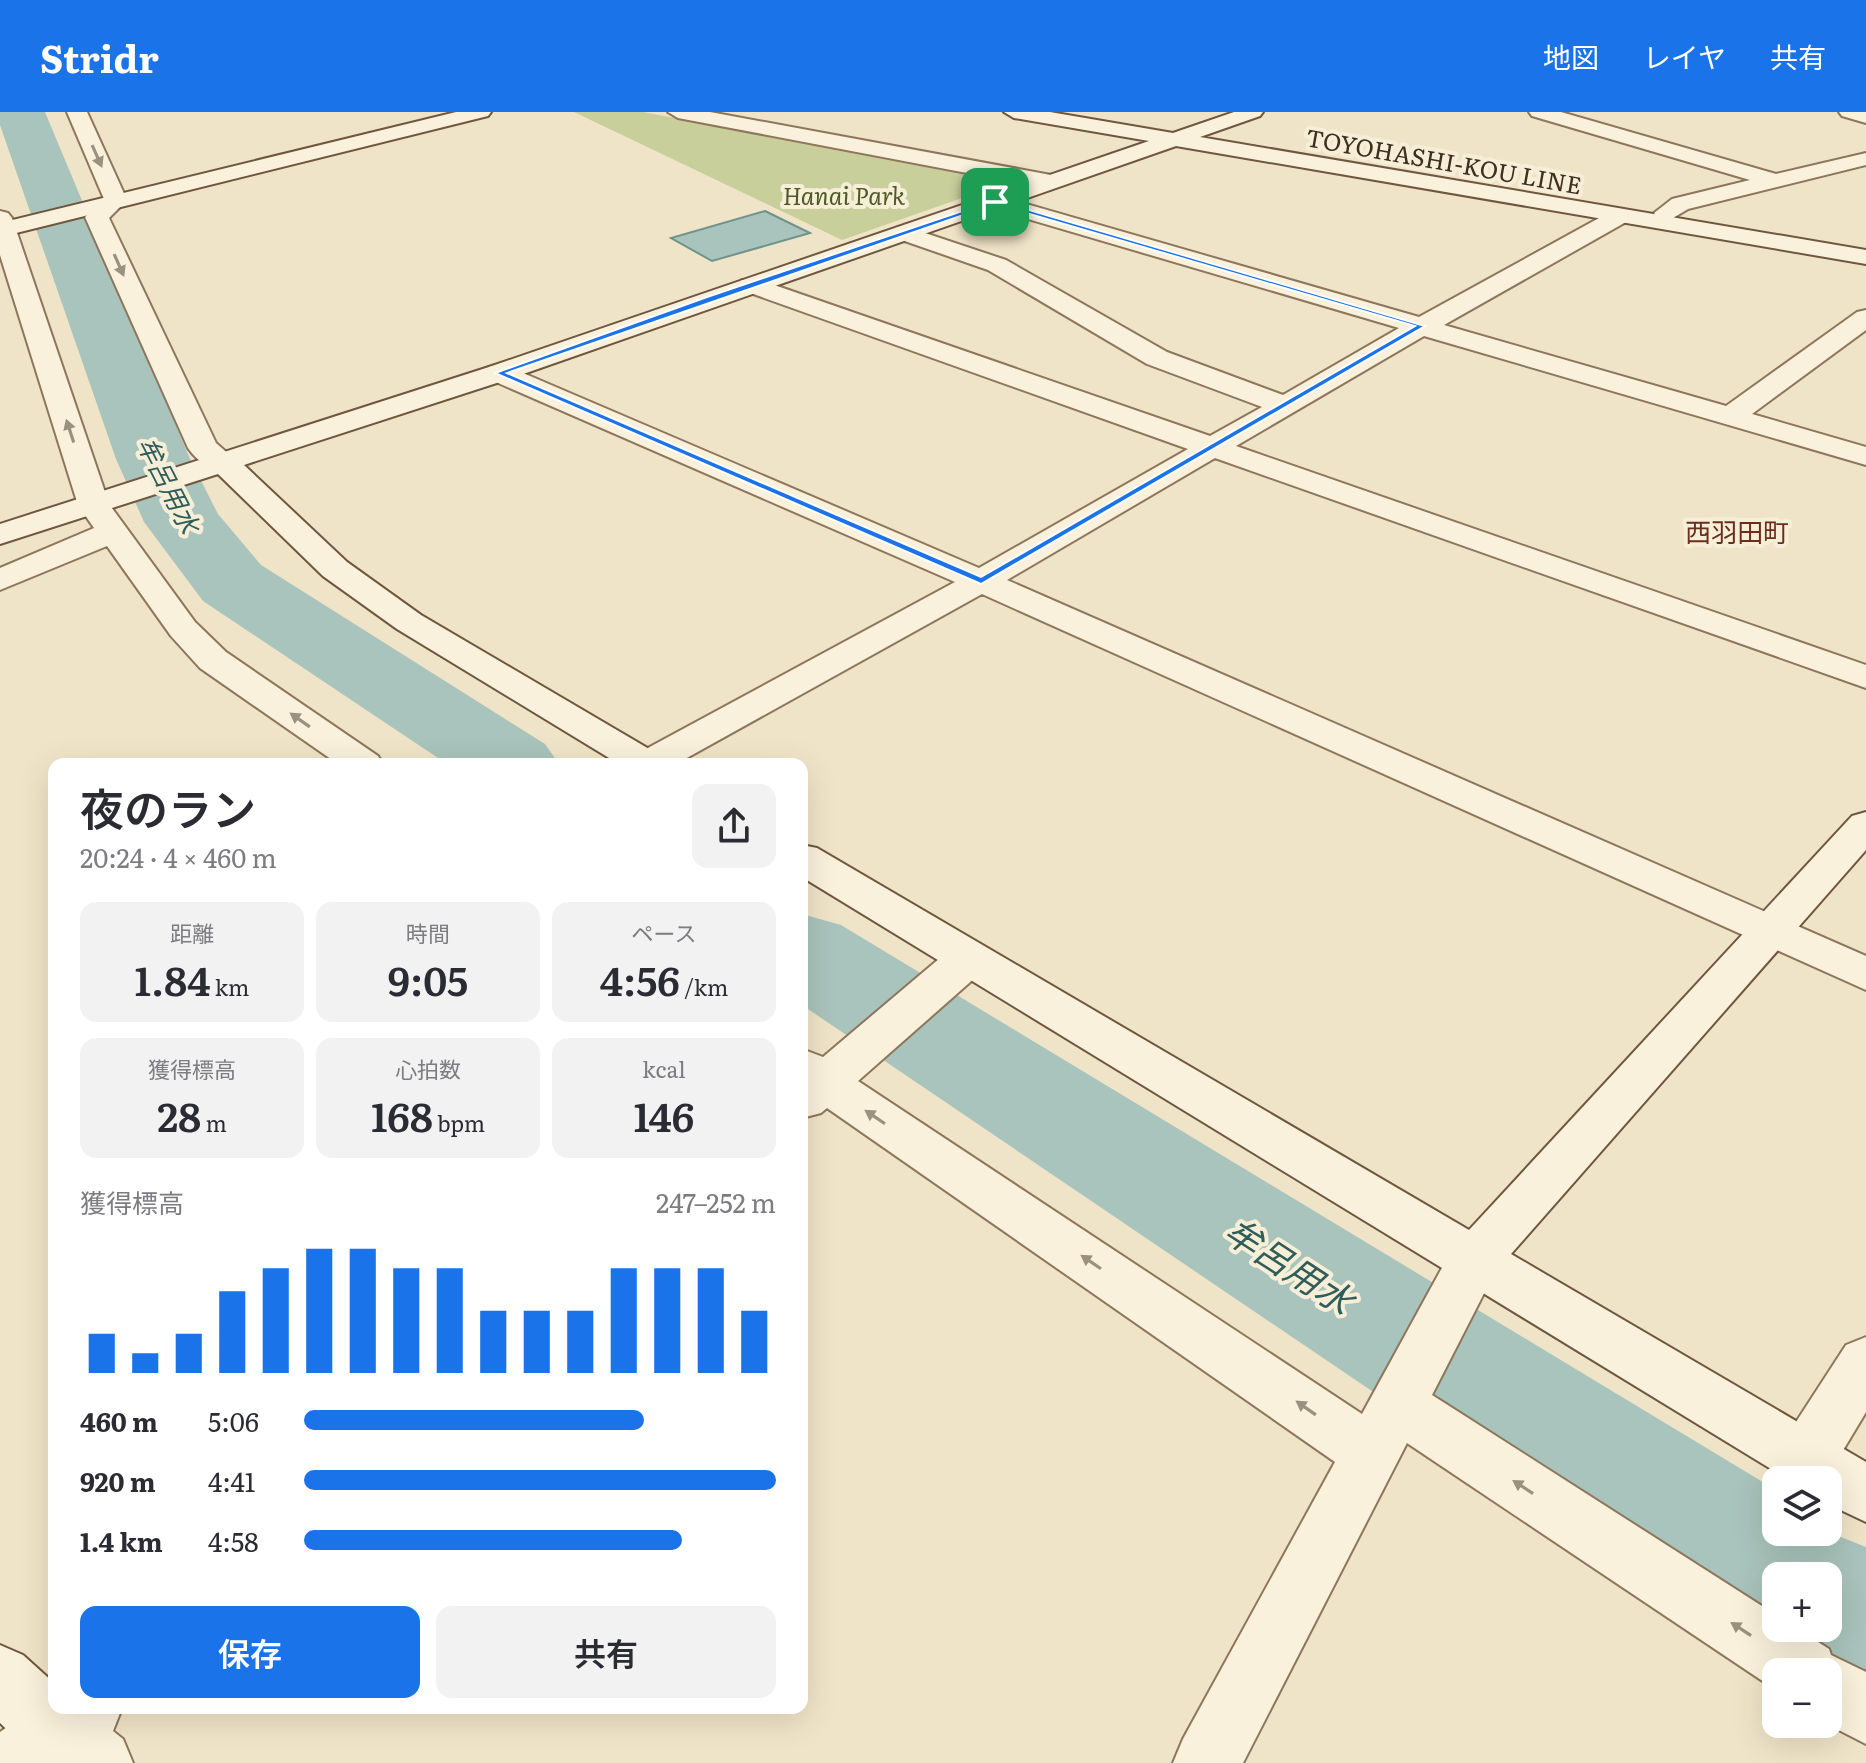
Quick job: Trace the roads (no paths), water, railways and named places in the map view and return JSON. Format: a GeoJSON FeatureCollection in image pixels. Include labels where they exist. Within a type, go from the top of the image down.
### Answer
{"type":"FeatureCollection","features":[{"type":"Feature","properties":{"kind":"street"},"geometry":{"type":"LineString","coordinates":[[77,112],[116,200]]}},
{"type":"Feature","properties":{"kind":"street"},"geometry":{"type":"LineString","coordinates":[[355,758],[213,660],[183,629],[103,519],[1,226],[42,219],[481,112]]}},
{"type":"Feature","properties":{"kind":"street"},"geometry":{"type":"LineString","coordinates":[[678,112],[1051,182]]}},
{"type":"Feature","properties":{"kind":"street","name":"TOYOHASHI-KOU LINE"},"geometry":{"type":"LineString","coordinates":[[1014,112],[1866,257]]}},
{"type":"Feature","properties":{"kind":"street","name":"TOYOHASHI-KOU LINE"},"geometry":{"type":"LineString","coordinates":[[1095,112],[1665,213],[1866,242]]}},
{"type":"Feature","properties":{"kind":"street"},"geometry":{"type":"LineString","coordinates":[[0,580],[72,546],[145,489],[499,373],[1253,112]]}},
{"type":"Feature","properties":{"kind":"street"},"geometry":{"type":"LineString","coordinates":[[1539,112],[1775,181]]}},
{"type":"Feature","properties":{"kind":"street"},"geometry":{"type":"LineString","coordinates":[[1849,112],[1866,117]]}},
{"type":"Feature","properties":{"kind":"street"},"geometry":{"type":"LineString","coordinates":[[1665,213],[1680,204],[1866,159]]}},
{"type":"Feature","properties":{"kind":"street"},"geometry":{"type":"LineString","coordinates":[[116,200],[97,217],[203,448],[225,464],[335,569],[409,622],[637,758]]}},
{"type":"Feature","properties":{"kind":"street"},"geometry":{"type":"LineString","coordinates":[[995,202],[1866,456]]}},
{"type":"Feature","properties":{"kind":"street"},"geometry":{"type":"LineString","coordinates":[[658,758],[981,581],[1422,326],[1618,217]]}},
{"type":"Feature","properties":{"kind":"street"},"geometry":{"type":"LineString","coordinates":[[904,233],[997,265],[1157,358],[1287,406]]}},
{"type":"Feature","properties":{"kind":"street"},"geometry":{"type":"LineString","coordinates":[[751,285],[1866,677]]}},
{"type":"Feature","properties":{"kind":"street"},"geometry":{"type":"LineString","coordinates":[[1732,415],[1866,318]]}},
{"type":"Feature","properties":{"kind":"street"},"geometry":{"type":"LineString","coordinates":[[499,373],[981,581],[1866,974]]}},
{"type":"Feature","properties":{"kind":"street"},"geometry":{"type":"LineString","coordinates":[[0,534],[103,519]]}},
{"type":"Feature","properties":{"kind":"street"},"geometry":{"type":"LineString","coordinates":[[1207,1763],[1474,1260],[1866,825]]}},
{"type":"Feature","properties":{"kind":"street"},"geometry":{"type":"LineString","coordinates":[[808,862],[1866,1494]]}},
{"type":"Feature","properties":{"kind":"street"},"geometry":{"type":"LineString","coordinates":[[969,958],[875,1038],[809,1084],[1392,1413],[1784,1658]]}},
{"type":"Feature","properties":{"kind":"street"},"geometry":{"type":"LineString","coordinates":[[1806,1458],[1866,1362]]}},
{"type":"Feature","properties":{"kind":"street"},"geometry":{"type":"LineString","coordinates":[[0,1678],[65,1742]]}},
{"type":"Feature","properties":{"kind":"street"},"geometry":{"type":"LineString","coordinates":[[1842,1695],[1866,1711]]}},
{"type":"Feature","properties":{"kind":"water"},"geometry":{"type":"Polygon","coordinates":[[[765,211],[810,233],[712,261],[671,238],[765,211]]]}},
{"type":"Feature","properties":{"kind":"waterway","name":"牟呂用水"},"geometry":{"type":"LineString","coordinates":[[20,112],[153,459],[183,522],[232,583],[502,758]]}},
{"type":"Feature","properties":{"kind":"waterway","name":"牟呂用水"},"geometry":{"type":"LineString","coordinates":[[808,956],[1762,1566]]}},
{"type":"Feature","properties":{"kind":"waterway","name":"牟呂用水"},"geometry":{"type":"LineString","coordinates":[[1842,1617],[1866,1633]]}},
{"type":"Feature","properties":{"kind":"district","name":"西羽田町"},"geometry":{"type":"Point","coordinates":[1737,530]}},
{"type":"Feature","properties":{"kind":"park label","name":"Hanai Park"},"geometry":{"type":"Point","coordinates":[844,194]}}]}
